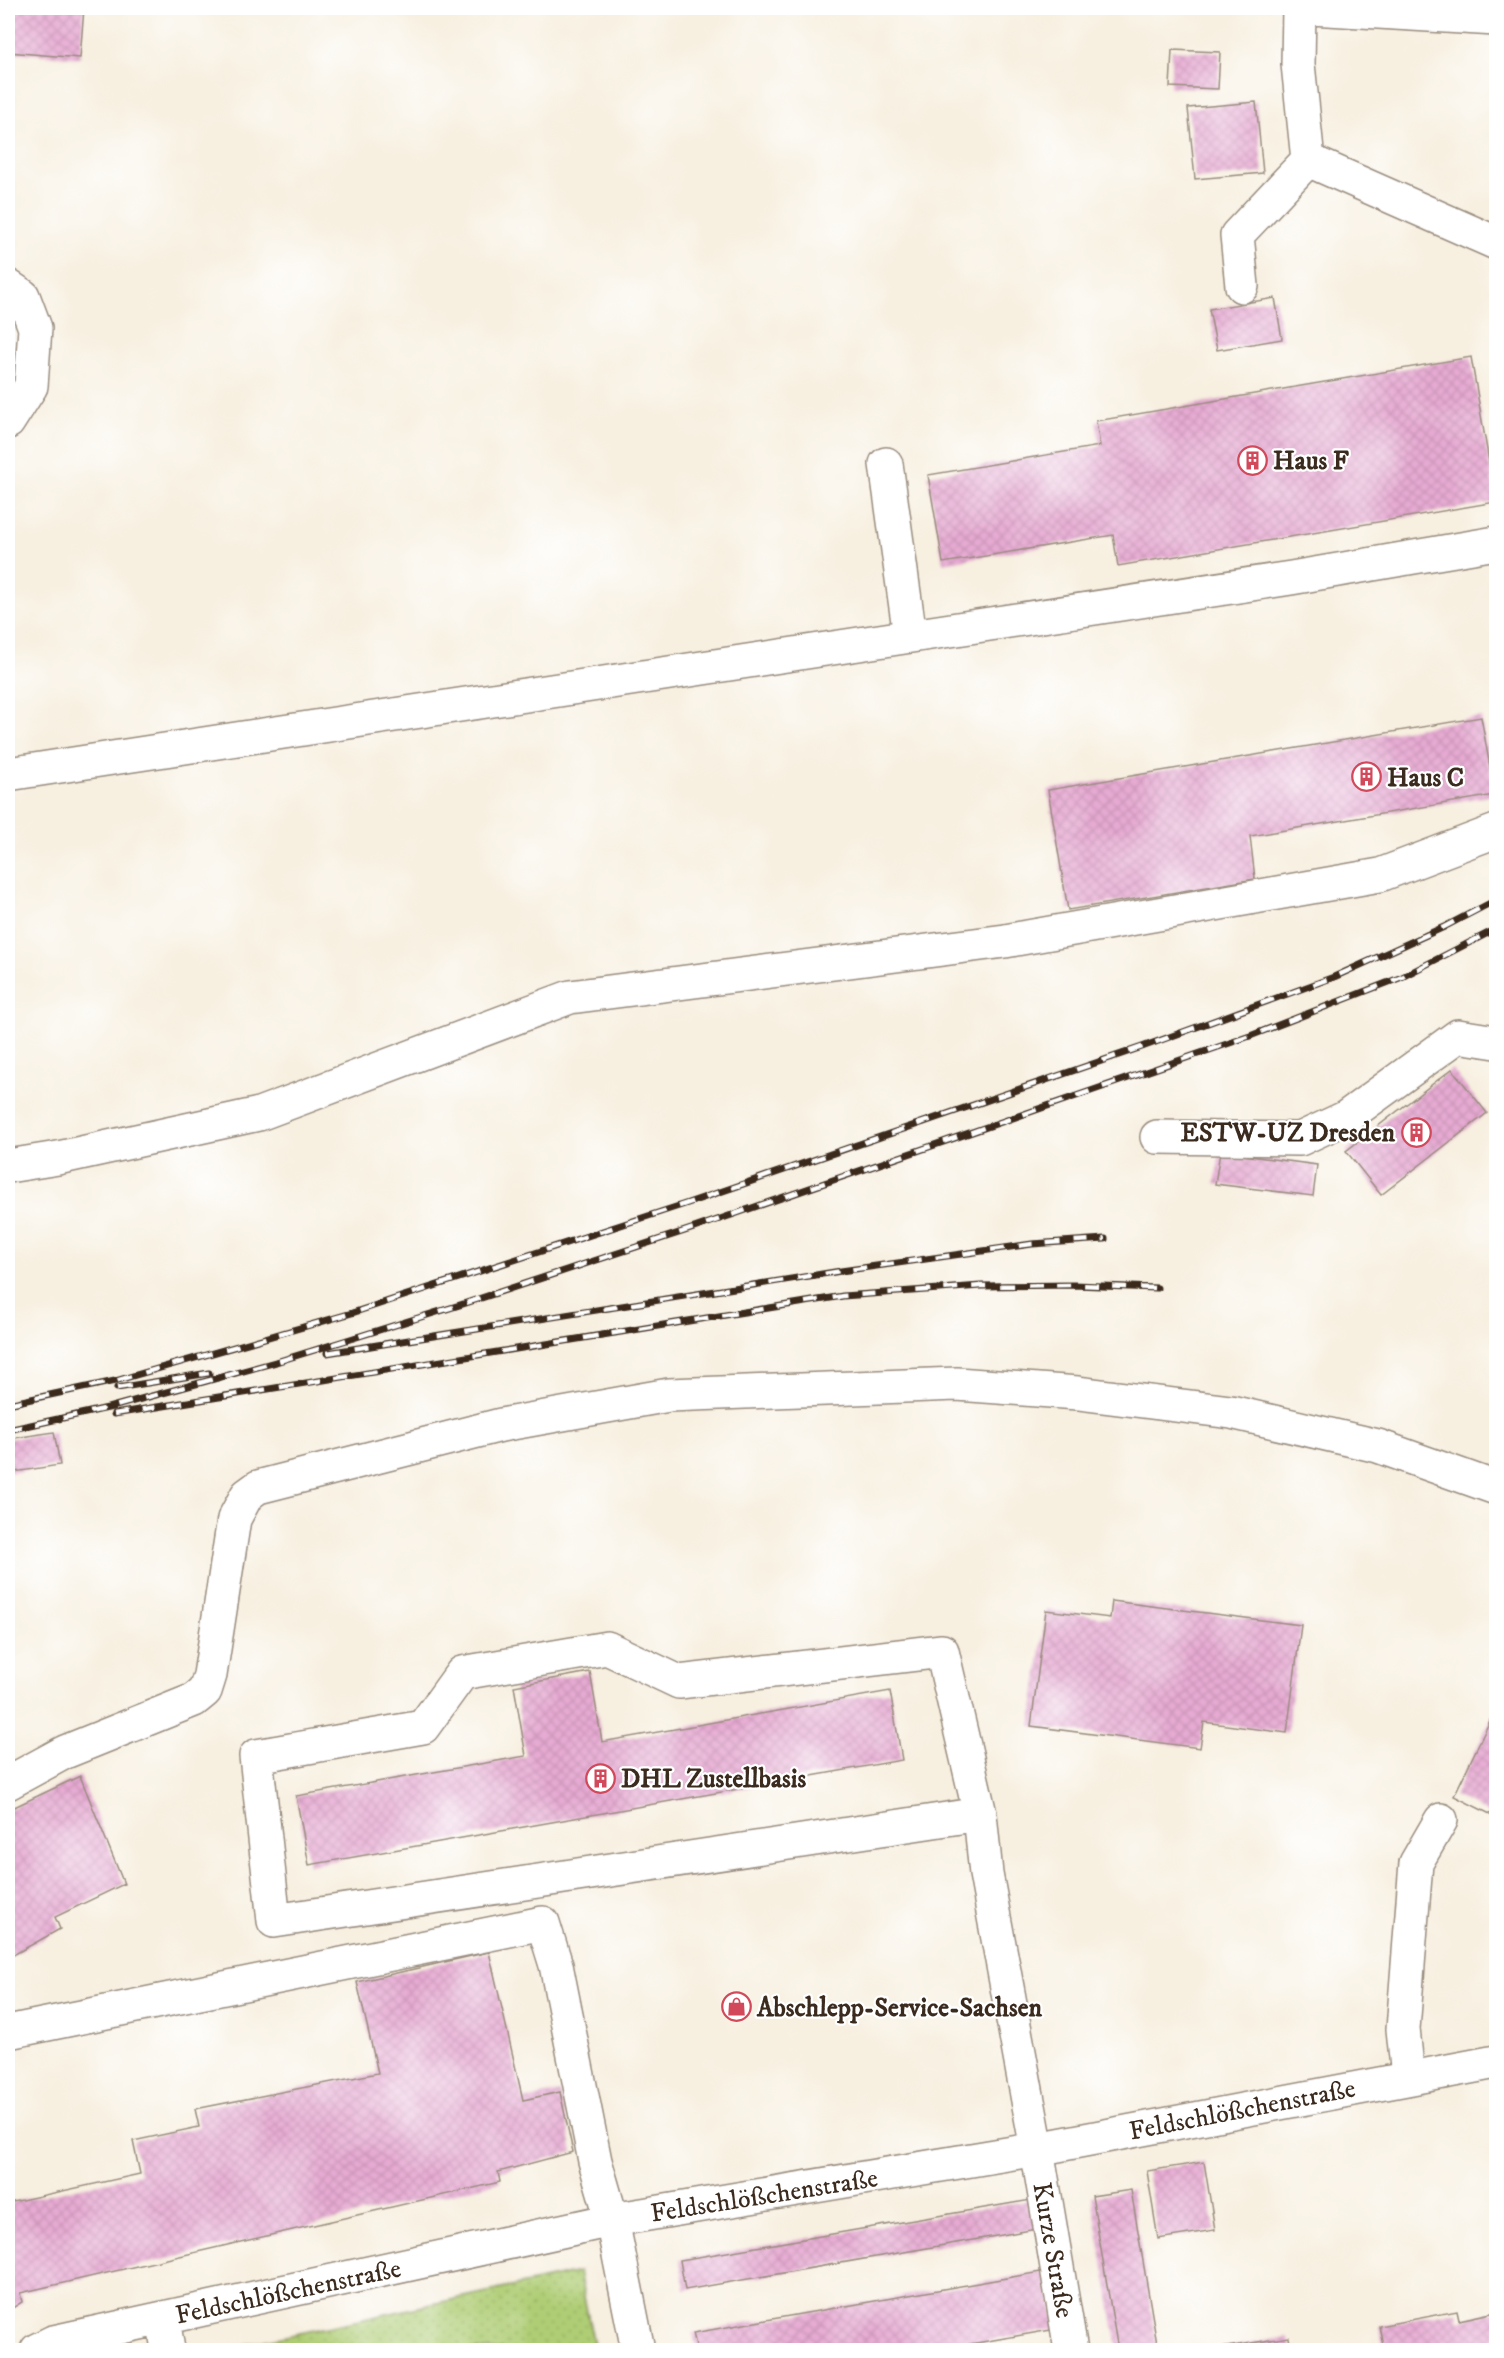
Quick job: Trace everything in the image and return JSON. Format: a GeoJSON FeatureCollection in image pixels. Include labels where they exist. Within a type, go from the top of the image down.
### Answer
{"type":"FeatureCollection","features":[{"type":"Feature","properties":{"kind":"street"},"geometry":{"type":"LineString","coordinates":[[1242,286],[1237,236],[1308,160],[1298,64],[1299,8]]}},
{"type":"Feature","properties":{"kind":"street"},"geometry":{"type":"LineString","coordinates":[[1326,8],[1497,19]]}},
{"type":"Feature","properties":{"kind":"street"},"geometry":{"type":"LineString","coordinates":[[1308,160],[1497,243]]}},
{"type":"Feature","properties":{"kind":"street"},"geometry":{"type":"LineString","coordinates":[[8,286],[23,296],[35,328],[31,386],[8,422]]}},
{"type":"Feature","properties":{"kind":"street"},"geometry":{"type":"LineString","coordinates":[[886,464],[910,636]]}},
{"type":"Feature","properties":{"kind":"street"},"geometry":{"type":"LineString","coordinates":[[8,774],[1291,578],[1497,543]]}},
{"type":"Feature","properties":{"kind":"street"},"geometry":{"type":"LineString","coordinates":[[8,1166],[58,1158],[260,1114],[570,998],[1005,941],[1380,875],[1497,831]]}},
{"type":"Feature","properties":{"kind":"street"},"geometry":{"type":"LineString","coordinates":[[1157,1137],[1300,1139],[1345,1118],[1458,1036],[1497,1042]]}},
{"type":"Feature","properties":{"kind":"street"},"geometry":{"type":"LineString","coordinates":[[8,1783],[65,1752],[179,1707],[205,1691],[210,1675],[234,1519],[247,1495],[258,1487],[501,1425],[669,1395],[957,1383],[1078,1393],[1231,1412],[1378,1446],[1497,1488]]}},
{"type":"Feature","properties":{"kind":"street","name":"Kurze Straße"},"geometry":{"type":"LineString","coordinates":[[980,1814],[274,1921],[256,1756],[423,1726],[462,1673],[608,1648],[679,1682],[942,1651],[980,1814],[986,1874],[1037,2149],[1071,2350]]}},
{"type":"Feature","properties":{"kind":"street"},"geometry":{"type":"LineString","coordinates":[[1408,2077],[1403,2029],[1416,1863],[1441,1820]]}},
{"type":"Feature","properties":{"kind":"street"},"geometry":{"type":"LineString","coordinates":[[8,2032],[543,1923],[556,1965],[595,2161],[612,2220],[638,2350]]}},
{"type":"Feature","properties":{"kind":"street","name":"Feldschlößchenstraße"},"geometry":{"type":"LineString","coordinates":[[37,2350],[53,2342],[612,2220],[1037,2149],[1408,2077],[1497,2062]]}},
{"type":"Feature","properties":{"kind":"street"},"geometry":{"type":"LineString","coordinates":[[163,2318],[168,2350]]}},
{"type":"Feature","properties":{"kind":"green space"},"geometry":{"type":"Polygon","coordinates":[[[579,2272],[595,2350],[222,2350],[579,2272]]]}},
{"type":"Feature","properties":{"kind":"building"},"geometry":{"type":"Polygon","coordinates":[[[8,8],[84,8],[80,58],[8,52],[8,8]]]}},
{"type":"Feature","properties":{"kind":"building"},"geometry":{"type":"Polygon","coordinates":[[[1172,50],[1220,52],[1218,89],[1170,87],[1172,50]]]}},
{"type":"Feature","properties":{"kind":"building"},"geometry":{"type":"Polygon","coordinates":[[[1256,102],[1263,173],[1195,179],[1188,108],[1256,102]]]}},
{"type":"Feature","properties":{"kind":"building"},"geometry":{"type":"Polygon","coordinates":[[[1275,298],[1282,339],[1217,350],[1209,309],[1275,298]]]}},
{"type":"Feature","properties":{"kind":"building","name":"Haus F"},"geometry":{"type":"Polygon","coordinates":[[[1471,357],[1496,502],[1118,566],[1113,535],[943,563],[928,475],[1100,446],[1096,421],[1471,357]]]}},
{"type":"Feature","properties":{"kind":"building"},"geometry":{"type":"Polygon","coordinates":[[[1481,717],[1495,795],[1250,836],[1255,879],[1068,910],[1048,790],[1481,717]]]}},
{"type":"Feature","properties":{"kind":"building","name":"ESTW-UZ Dresden"},"geometry":{"type":"Polygon","coordinates":[[[1452,1069],[1487,1113],[1381,1195],[1346,1151],[1452,1069]]]}},
{"type":"Feature","properties":{"kind":"building"},"geometry":{"type":"Polygon","coordinates":[[[1220,1152],[1317,1165],[1313,1196],[1215,1184],[1220,1152]]]}},
{"type":"Feature","properties":{"kind":"building"},"geometry":{"type":"Polygon","coordinates":[[[54,1432],[60,1465],[8,1473],[8,1439],[54,1432]]]}},
{"type":"Feature","properties":{"kind":"building"},"geometry":{"type":"Polygon","coordinates":[[[1112,1601],[1301,1625],[1287,1733],[1204,1722],[1200,1748],[1031,1726],[1046,1610],[1110,1618],[1112,1601]]]}},
{"type":"Feature","properties":{"kind":"building","name":"DHL Zustellbasis"},"geometry":{"type":"Polygon","coordinates":[[[590,1672],[602,1742],[890,1691],[902,1760],[309,1865],[296,1796],[526,1756],[514,1686],[590,1672]]]}},
{"type":"Feature","properties":{"kind":"building"},"geometry":{"type":"Polygon","coordinates":[[[1496,1708],[1496,1817],[1454,1796],[1496,1708]]]}},
{"type":"Feature","properties":{"kind":"building"},"geometry":{"type":"Polygon","coordinates":[[[80,1776],[124,1884],[55,1917],[60,1929],[8,1958],[8,1810],[80,1776]]]}},
{"type":"Feature","properties":{"kind":"building"},"geometry":{"type":"Polygon","coordinates":[[[489,1952],[523,2100],[560,2092],[573,2152],[498,2172],[500,2182],[20,2293],[22,2302],[8,2311],[8,2203],[140,2174],[133,2141],[199,2127],[195,2109],[378,2073],[357,1982],[489,1952]]]}},
{"type":"Feature","properties":{"kind":"building"},"geometry":{"type":"Polygon","coordinates":[[[1204,2162],[1215,2230],[1158,2239],[1147,2171],[1204,2162]]]}},
{"type":"Feature","properties":{"kind":"building"},"geometry":{"type":"Polygon","coordinates":[[[1131,2190],[1158,2350],[1118,2350],[1092,2196],[1131,2190]]]}},
{"type":"Feature","properties":{"kind":"building"},"geometry":{"type":"Polygon","coordinates":[[[1031,2200],[1037,2229],[685,2290],[680,2260],[1031,2200]]]}},
{"type":"Feature","properties":{"kind":"building"},"geometry":{"type":"Polygon","coordinates":[[[1046,2271],[1057,2329],[936,2350],[697,2350],[693,2333],[1046,2271]]]}},
{"type":"Feature","properties":{"kind":"building"},"geometry":{"type":"Polygon","coordinates":[[[1457,2311],[1459,2320],[1496,2312],[1496,2350],[1384,2350],[1379,2326],[1457,2311]]]}},
{"type":"Feature","properties":{"kind":"building"},"geometry":{"type":"Polygon","coordinates":[[[1289,2337],[1291,2350],[1215,2350],[1215,2349],[1289,2337]]]}},
{"type":"Feature","properties":{"kind":"railway"},"geometry":{"type":"LineString","coordinates":[[8,1404],[115,1381],[352,1313],[685,1204],[1142,1047],[1334,977],[1444,927],[1496,900]]}},
{"type":"Feature","properties":{"kind":"railway"},"geometry":{"type":"LineString","coordinates":[[8,1430],[108,1408],[276,1362],[463,1304],[694,1228],[1250,1036],[1402,977],[1496,929]]}},
{"type":"Feature","properties":{"kind":"railway"},"geometry":{"type":"LineString","coordinates":[[327,1353],[841,1271],[1032,1244],[1105,1239]]}},
{"type":"Feature","properties":{"kind":"railway"},"geometry":{"type":"LineString","coordinates":[[114,1414],[843,1296],[981,1286],[1074,1285],[1157,1288]]}},
{"type":"Feature","properties":{"kind":"railway"},"geometry":{"type":"LineString","coordinates":[[117,1388],[209,1373]]}},
{"type":"Feature","properties":{"kind":"place","name":"Haus F"},"geometry":{"type":"Point","coordinates":[1252,460]}},
{"type":"Feature","properties":{"kind":"place","name":"Haus C"},"geometry":{"type":"Point","coordinates":[1366,777]}},
{"type":"Feature","properties":{"kind":"place","name":"ESTW-UZ Dresden"},"geometry":{"type":"Point","coordinates":[1416,1132]}},
{"type":"Feature","properties":{"kind":"place","name":"DHL Zustellbasis"},"geometry":{"type":"Point","coordinates":[600,1778]}},
{"type":"Feature","properties":{"kind":"place","name":"Abschlepp-Service-Sachsen"},"geometry":{"type":"Point","coordinates":[736,2007]}}]}
